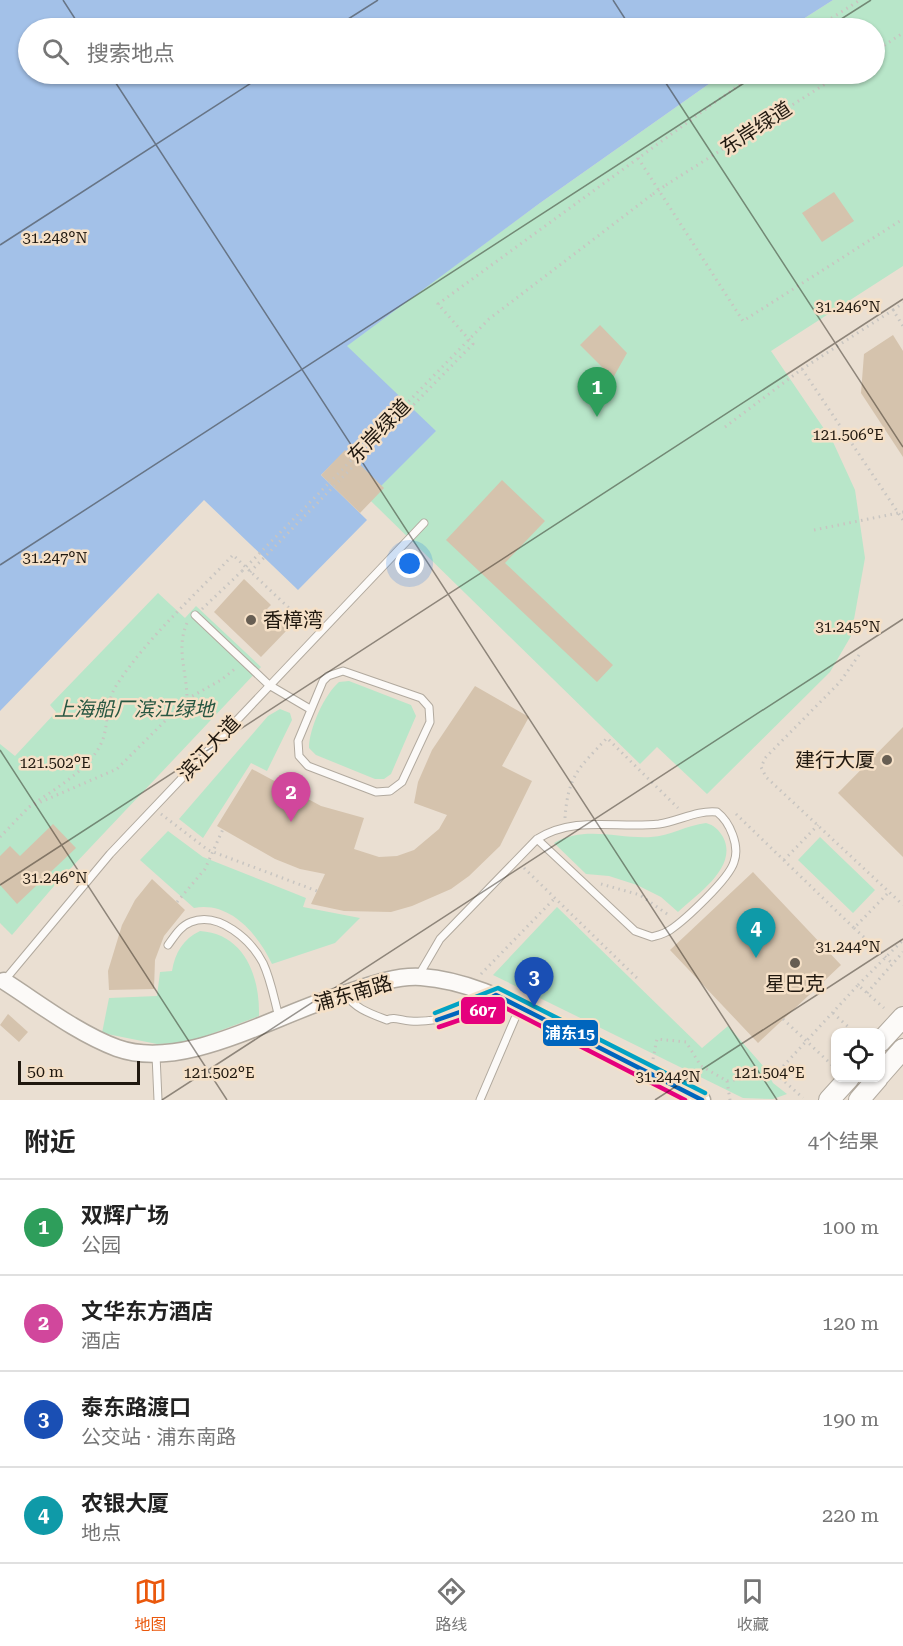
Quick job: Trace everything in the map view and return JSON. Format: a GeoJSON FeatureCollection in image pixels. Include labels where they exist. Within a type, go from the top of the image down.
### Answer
{"type":"FeatureCollection","features":[{"type":"Feature","properties":{"kind":"main road"},"geometry":{"type":"LineString","coordinates":[[885,1037],[903,1017]]}},
{"type":"Feature","properties":{"kind":"main road"},"geometry":{"type":"LineString","coordinates":[[885,1069],[903,1048]]}},
{"type":"Feature","properties":{"kind":"main road"},"geometry":{"type":"LineString","coordinates":[[829,1100],[845,1082]]}},
{"type":"Feature","properties":{"kind":"main road"},"geometry":{"type":"LineString","coordinates":[[859,1100],[874,1082]]}},
{"type":"Feature","properties":{"kind":"street","name":"浦东南路"},"geometry":{"type":"LineString","coordinates":[[4,981],[95,1039],[120,1049],[156,1052],[194,1050],[279,1017],[380,983],[418,977],[457,981],[494,994],[702,1100]]}},
{"type":"Feature","properties":{"kind":"lane","name":"滨江大道"},"geometry":{"type":"LineString","coordinates":[[4,981],[110,854],[423,523]]}},
{"type":"Feature","properties":{"kind":"lane"},"geometry":{"type":"LineString","coordinates":[[195,615],[269,685],[310,709]]}},
{"type":"Feature","properties":{"kind":"lane"},"geometry":{"type":"LineString","coordinates":[[343,671],[421,698],[427,702],[431,715],[402,782],[390,791],[383,792],[318,770],[303,761],[297,749],[298,741],[310,709],[323,681],[328,676],[343,671]]}},
{"type":"Feature","properties":{"kind":"lane"},"geometry":{"type":"LineString","coordinates":[[418,977],[440,939],[516,860],[537,839],[564,826],[605,823],[655,824],[674,822],[705,811],[717,812],[727,822],[732,833],[736,849],[735,862],[728,873],[679,923],[663,934],[644,935],[537,839]]}},
{"type":"Feature","properties":{"kind":"lane"},"geometry":{"type":"LineString","coordinates":[[168,945],[179,930],[190,922],[203,920],[218,922],[232,930],[252,947],[262,961],[279,1017]]}},
{"type":"Feature","properties":{"kind":"lane"},"geometry":{"type":"LineString","coordinates":[[345,994],[354,1006],[366,1012],[387,1020],[409,1021],[437,1020],[474,1008],[494,994]]}},
{"type":"Feature","properties":{"kind":"lane"},"geometry":{"type":"LineString","coordinates":[[480,1100],[520,1007]]}},
{"type":"Feature","properties":{"kind":"lane"},"geometry":{"type":"LineString","coordinates":[[156,1052],[158,1100]]}},
{"type":"Feature","properties":{"kind":"path"},"geometry":{"type":"LineString","coordinates":[[832,18],[860,0]]}},
{"type":"Feature","properties":{"kind":"path"},"geometry":{"type":"LineString","coordinates":[[885,45],[903,33]]}},
{"type":"Feature","properties":{"kind":"path"},"geometry":{"type":"LineString","coordinates":[[249,572],[473,344],[438,304],[740,84]]}},
{"type":"Feature","properties":{"kind":"path","name":"东岸绿道"},"geometry":{"type":"LineString","coordinates":[[187,699],[187,680],[180,644],[187,622],[242,571],[468,339],[498,312],[653,194],[825,84]]}},
{"type":"Feature","properties":{"kind":"path"},"geometry":{"type":"LineString","coordinates":[[638,158],[743,321],[903,219]]}},
{"type":"Feature","properties":{"kind":"path"},"geometry":{"type":"LineString","coordinates":[[725,427],[802,369],[903,303]]}},
{"type":"Feature","properties":{"kind":"path"},"geometry":{"type":"LineString","coordinates":[[893,310],[903,326]]}},
{"type":"Feature","properties":{"kind":"path"},"geometry":{"type":"LineString","coordinates":[[802,369],[901,513],[903,520]]}},
{"type":"Feature","properties":{"kind":"path"},"geometry":{"type":"LineString","coordinates":[[814,530],[901,513]]}},
{"type":"Feature","properties":{"kind":"path"},"geometry":{"type":"LineString","coordinates":[[0,837],[29,807],[90,760],[97,752],[106,729],[109,701],[117,686],[179,612],[233,555],[317,635]]}},
{"type":"Feature","properties":{"kind":"path"},"geometry":{"type":"LineString","coordinates":[[859,655],[840,682],[762,762],[761,767],[766,777],[903,905]]}},
{"type":"Feature","properties":{"kind":"path"},"geometry":{"type":"LineString","coordinates":[[29,807],[117,769],[187,699],[221,680],[244,661]]}},
{"type":"Feature","properties":{"kind":"path"},"geometry":{"type":"LineString","coordinates":[[564,826],[569,783],[579,767],[607,738],[678,808]]}},
{"type":"Feature","properties":{"kind":"path"},"geometry":{"type":"LineString","coordinates":[[153,808],[208,850],[317,891]]}},
{"type":"Feature","properties":{"kind":"path"},"geometry":{"type":"LineString","coordinates":[[717,812],[727,810],[736,814],[892,963]]}},
{"type":"Feature","properties":{"kind":"path"},"geometry":{"type":"LineString","coordinates":[[784,860],[818,825]]}},
{"type":"Feature","properties":{"kind":"path"},"geometry":{"type":"LineString","coordinates":[[177,902],[205,869],[223,830]]}},
{"type":"Feature","properties":{"kind":"path"},"geometry":{"type":"LineString","coordinates":[[516,860],[640,981]]}},
{"type":"Feature","properties":{"kind":"path"},"geometry":{"type":"LineString","coordinates":[[582,881],[640,895],[679,923]]}},
{"type":"Feature","properties":{"kind":"path"},"geometry":{"type":"LineString","coordinates":[[855,928],[889,892]]}},
{"type":"Feature","properties":{"kind":"path"},"geometry":{"type":"LineString","coordinates":[[470,986],[555,898]]}},
{"type":"Feature","properties":{"kind":"path"},"geometry":{"type":"LineString","coordinates":[[651,1074],[657,1039],[686,1042],[701,1066],[727,1081],[776,1074],[903,940]]}},
{"type":"Feature","properties":{"kind":"path"},"geometry":{"type":"LineString","coordinates":[[867,993],[903,952]]}},
{"type":"Feature","properties":{"kind":"path"},"geometry":{"type":"LineString","coordinates":[[858,985],[884,1008]]}},
{"type":"Feature","properties":{"kind":"path"},"geometry":{"type":"LineString","coordinates":[[833,1012],[850,1028]]}},
{"type":"Feature","properties":{"kind":"path"},"geometry":{"type":"LineString","coordinates":[[783,1019],[831,1064]]}},
{"type":"Feature","properties":{"kind":"path"},"geometry":{"type":"LineString","coordinates":[[776,1074],[803,1098]]}},
{"type":"Feature","properties":{"kind":"path"},"geometry":{"type":"LineString","coordinates":[[727,1081],[730,1100]]}},
{"type":"Feature","properties":{"kind":"green space"},"geometry":{"type":"Polygon","coordinates":[[[833,0],[903,0],[903,266],[771,351],[833,442],[855,490],[865,558],[851,636],[830,672],[707,794],[657,747],[640,764],[332,463],[398,396],[346,346],[540,203],[709,84],[885,84],[885,18],[805,18],[833,0]]]}},
{"type":"Feature","properties":{"kind":"green space","name":"上海船厂滨江绿地"},"geometry":{"type":"Polygon","coordinates":[[[158,593],[185,618],[196,606],[261,667],[54,886],[12,935],[0,923],[0,744],[15,756],[56,712],[50,705],[158,593]]]}},
{"type":"Feature","properties":{"kind":"green space"},"geometry":{"type":"Polygon","coordinates":[[[349,681],[411,705],[416,716],[391,774],[384,779],[375,779],[316,755],[309,748],[315,722],[328,695],[339,682],[349,681]]]}},
{"type":"Feature","properties":{"kind":"green space"},"geometry":{"type":"Polygon","coordinates":[[[280,709],[290,713],[292,720],[267,771],[251,763],[203,838],[179,819],[268,716],[280,709]]]}},
{"type":"Feature","properties":{"kind":"green space"},"geometry":{"type":"Polygon","coordinates":[[[706,823],[716,828],[723,837],[726,848],[725,859],[713,879],[678,912],[661,897],[637,885],[609,876],[586,874],[554,843],[578,835],[590,834],[651,837],[706,823]]]}},
{"type":"Feature","properties":{"kind":"green space"},"geometry":{"type":"Polygon","coordinates":[[[168,831],[203,857],[306,898],[303,907],[360,918],[335,943],[272,964],[251,931],[241,922],[219,910],[207,907],[194,908],[140,860],[168,831]]]}},
{"type":"Feature","properties":{"kind":"green space"},"geometry":{"type":"Polygon","coordinates":[[[820,837],[875,890],[853,913],[798,860],[820,837]]]}},
{"type":"Feature","properties":{"kind":"green space"},"geometry":{"type":"Polygon","coordinates":[[[557,907],[702,1048],[728,1026],[764,1067],[773,1083],[787,1094],[773,1099],[743,1098],[493,975],[557,907]]]}},
{"type":"Feature","properties":{"kind":"green space"},"geometry":{"type":"Polygon","coordinates":[[[200,931],[228,940],[247,960],[257,987],[259,1016],[187,1043],[157,1044],[102,1033],[109,998],[157,996],[160,972],[172,971],[181,947],[200,931]]]}},
{"type":"Feature","properties":{"kind":"water"},"geometry":{"type":"Polygon","coordinates":[[[0,0],[833,0],[805,18],[18,18],[18,84],[709,84],[540,203],[347,346],[436,431],[381,486],[345,451],[321,475],[367,520],[298,590],[204,500],[0,711],[0,0]]]}},
{"type":"Feature","properties":{"kind":"building"},"geometry":{"type":"Polygon","coordinates":[[[834,192],[854,221],[822,242],[802,213],[834,192]]]}},
{"type":"Feature","properties":{"kind":"building"},"geometry":{"type":"Polygon","coordinates":[[[600,325],[627,353],[613,378],[580,345],[600,325]]]}},
{"type":"Feature","properties":{"kind":"building"},"geometry":{"type":"Polygon","coordinates":[[[893,335],[903,351],[903,457],[861,393],[864,354],[893,335]]]}},
{"type":"Feature","properties":{"kind":"building"},"geometry":{"type":"Polygon","coordinates":[[[345,450],[384,488],[360,513],[321,475],[345,450]]]}},
{"type":"Feature","properties":{"kind":"building"},"geometry":{"type":"Polygon","coordinates":[[[502,480],[545,521],[505,563],[613,665],[597,682],[446,540],[502,480]]]}},
{"type":"Feature","properties":{"kind":"building","name":"香樟湾"},"geometry":{"type":"Polygon","coordinates":[[[244,579],[271,605],[267,609],[288,629],[261,657],[214,612],[244,579]]]}},
{"type":"Feature","properties":{"kind":"building"},"geometry":{"type":"Polygon","coordinates":[[[475,686],[529,717],[502,766],[532,781],[500,846],[469,876],[451,889],[412,906],[391,912],[344,911],[311,904],[325,874],[300,869],[275,859],[217,826],[252,769],[321,806],[364,818],[354,849],[379,857],[397,856],[414,850],[439,829],[447,815],[414,803],[418,782],[432,750],[475,686]]]}},
{"type":"Feature","properties":{"kind":"building","name":"建行大厦"},"geometry":{"type":"Polygon","coordinates":[[[903,727],[903,857],[838,793],[903,727]]]}},
{"type":"Feature","properties":{"kind":"building"},"geometry":{"type":"Polygon","coordinates":[[[53,824],[76,848],[17,904],[0,885],[0,856],[10,846],[20,856],[53,824]]]}},
{"type":"Feature","properties":{"kind":"building"},"geometry":{"type":"Polygon","coordinates":[[[753,872],[841,965],[758,1043],[670,950],[753,872]]]}},
{"type":"Feature","properties":{"kind":"building"},"geometry":{"type":"Polygon","coordinates":[[[152,879],[185,910],[164,936],[155,960],[154,989],[109,990],[108,971],[122,925],[135,900],[152,879]]]}},
{"type":"Feature","properties":{"kind":"building"},"geometry":{"type":"Polygon","coordinates":[[[8,1014],[28,1032],[19,1042],[0,1025],[8,1014]]]}},
{"type":"Feature","properties":{"kind":"transit line"},"geometry":{"type":"LineString","coordinates":[[435,1013],[498,988],[705,1093]]}},
{"type":"Feature","properties":{"kind":"transit line","name":"浦东15"},"geometry":{"type":"LineString","coordinates":[[437,1020],[474,1007],[496,995],[702,1100]]}},
{"type":"Feature","properties":{"kind":"transit line","name":"607"},"geometry":{"type":"LineString","coordinates":[[439,1027],[477,1014],[496,1003],[685,1100]]}},
{"type":"Feature","properties":{"kind":"place","name":"双辉广场"},"geometry":{"type":"Point","coordinates":[597,417]}},
{"type":"Feature","properties":{"kind":"place","name":"香樟湾"},"geometry":{"type":"Point","coordinates":[251,620]}},
{"type":"Feature","properties":{"kind":"place","name":"建行大厦"},"geometry":{"type":"Point","coordinates":[887,760]}},
{"type":"Feature","properties":{"kind":"place","name":"文华东方酒店"},"geometry":{"type":"Point","coordinates":[291,822]}},
{"type":"Feature","properties":{"kind":"place","name":"农银大厦"},"geometry":{"type":"Point","coordinates":[756,958]}},
{"type":"Feature","properties":{"kind":"place","name":"星巴克"},"geometry":{"type":"Point","coordinates":[795,963]}},
{"type":"Feature","properties":{"kind":"place","name":"泰东路渡口"},"geometry":{"type":"Point","coordinates":[534,1007]}}]}
